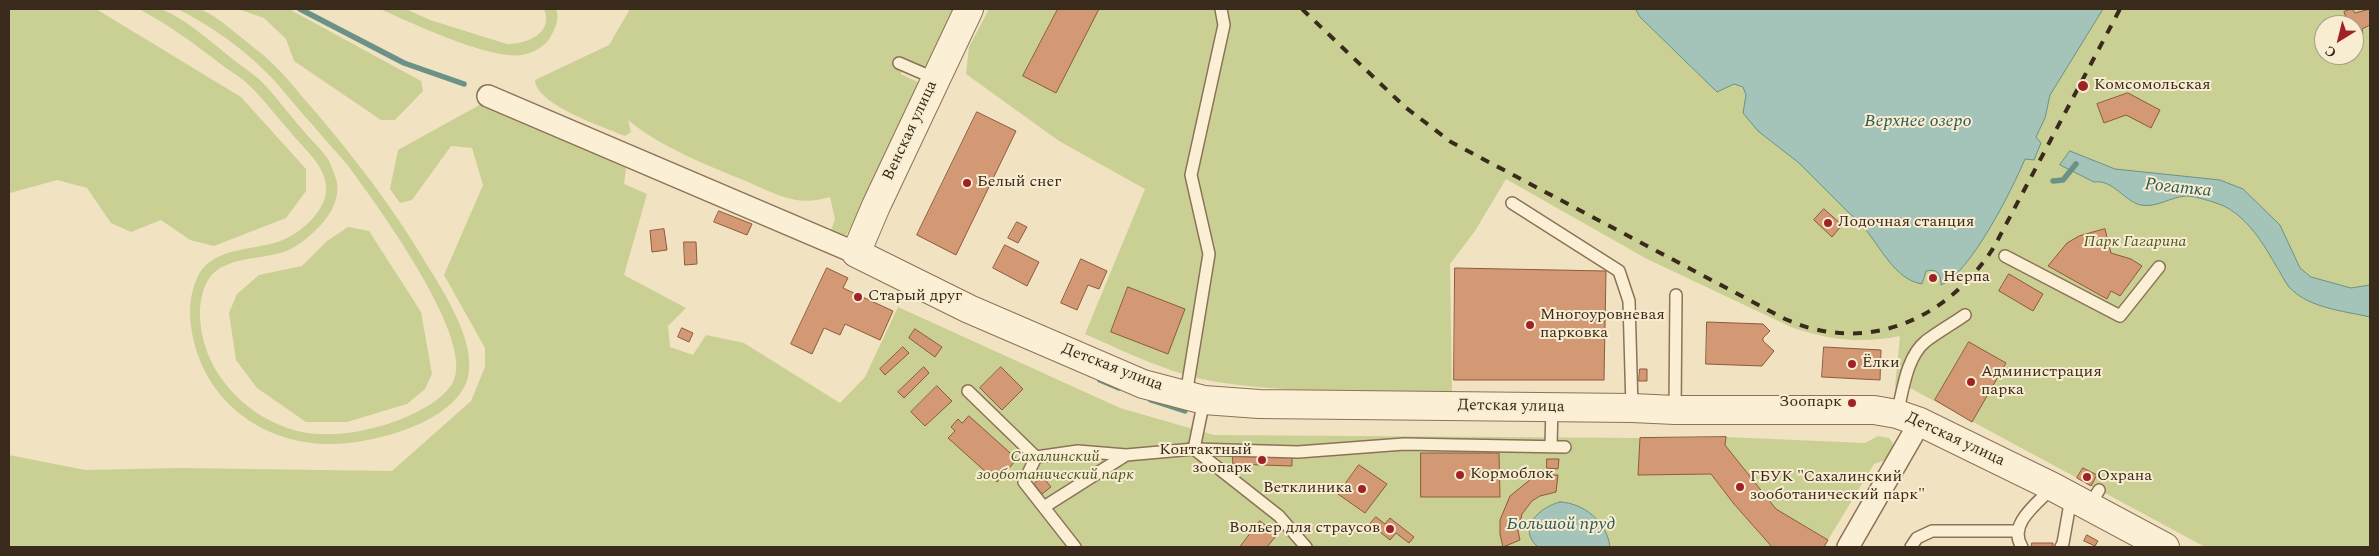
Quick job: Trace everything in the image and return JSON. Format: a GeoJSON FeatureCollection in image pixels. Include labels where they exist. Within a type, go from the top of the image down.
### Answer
{"type":"FeatureCollection","features":[{"type":"Feature","properties":{"kind":"street","name":"Венская улица"},"geometry":{"type":"LineString","coordinates":[[856,253],[969,9]]}},
{"type":"Feature","properties":{"kind":"street"},"geometry":{"type":"LineString","coordinates":[[488,96],[856,253]]}},
{"type":"Feature","properties":{"kind":"street","name":"Детская улица"},"geometry":{"type":"LineString","coordinates":[[856,253],[969,310],[1144,384],[1195,398],[1259,404],[1674,410],[1874,410],[1909,418],[2078,495],[2165,547]]}},
{"type":"Feature","properties":{"kind":"street"},"geometry":{"type":"LineString","coordinates":[[1848,547],[1909,418]]}},
{"type":"Feature","properties":{"kind":"lane"},"geometry":{"type":"LineString","coordinates":[[1194,449],[1195,398],[1209,254],[1191,175],[1224,25],[1221,9]]}},
{"type":"Feature","properties":{"kind":"lane"},"geometry":{"type":"LineString","coordinates":[[899,63],[936,79]]}},
{"type":"Feature","properties":{"kind":"lane"},"geometry":{"type":"LineString","coordinates":[[1512,204],[1618,271],[1629,301],[1632,408]]}},
{"type":"Feature","properties":{"kind":"lane"},"geometry":{"type":"LineString","coordinates":[[2005,256],[2120,316],[2159,267]]}},
{"type":"Feature","properties":{"kind":"lane"},"geometry":{"type":"LineString","coordinates":[[1674,410],[1676,296]]}},
{"type":"Feature","properties":{"kind":"lane"},"geometry":{"type":"LineString","coordinates":[[1909,418],[1908,371],[1915,355],[1924,342],[1965,315]]}},
{"type":"Feature","properties":{"kind":"lane"},"geometry":{"type":"LineString","coordinates":[[968,391],[1036,457]]}},
{"type":"Feature","properties":{"kind":"lane"},"geometry":{"type":"LineString","coordinates":[[1551,446],[1552,408]]}},
{"type":"Feature","properties":{"kind":"lane"},"geometry":{"type":"LineString","coordinates":[[1036,457],[1078,451],[1126,455],[1194,449],[1298,452],[1404,444],[1565,446]]}},
{"type":"Feature","properties":{"kind":"lane"},"geometry":{"type":"LineString","coordinates":[[1194,449],[1279,516],[1306,547]]}},
{"type":"Feature","properties":{"kind":"lane"},"geometry":{"type":"LineString","coordinates":[[1044,507],[1126,455]]}},
{"type":"Feature","properties":{"kind":"lane"},"geometry":{"type":"LineString","coordinates":[[1036,457],[1024,482],[1075,547]]}},
{"type":"Feature","properties":{"kind":"lane"},"geometry":{"type":"LineString","coordinates":[[2022,547],[2018,541],[2018,531],[2022,519],[2078,495]]}},
{"type":"Feature","properties":{"kind":"lane"},"geometry":{"type":"LineString","coordinates":[[2065,546],[2078,495]]}},
{"type":"Feature","properties":{"kind":"lane"},"geometry":{"type":"LineString","coordinates":[[1911,547],[1917,538],[1932,531],[2018,531]]}},
{"type":"Feature","properties":{"kind":"green space"},"geometry":{"type":"Polygon","coordinates":[[[196,8],[208,13],[224,23],[269,60],[343,145],[399,220],[455,313],[466,343],[469,371],[463,389],[450,405],[410,428],[364,441],[324,444],[299,441],[275,434],[254,424],[235,410],[219,393],[206,373],[196,351],[191,326],[191,300],[199,274],[207,264],[216,258],[228,253],[278,242],[296,233],[315,216],[324,201],[326,193],[325,178],[311,155],[250,86],[182,35],[139,9],[159,9],[177,17],[260,80],[328,159],[337,183],[337,193],[331,211],[319,227],[304,241],[287,251],[235,262],[216,271],[208,279],[200,308],[202,334],[208,354],[230,390],[263,417],[282,426],[314,434],[339,434],[388,424],[428,406],[452,384],[456,364],[451,338],[421,274],[401,241],[349,167],[258,64],[202,22],[178,9],[196,8]]]}},
{"type":"Feature","properties":{"kind":"green space"},"geometry":{"type":"Polygon","coordinates":[[[9,9],[96,9],[241,97],[306,169],[306,191],[286,218],[214,246],[190,240],[161,220],[131,232],[111,223],[87,188],[57,180],[10,193],[9,9]]]}},
{"type":"Feature","properties":{"kind":"green space"},"geometry":{"type":"Polygon","coordinates":[[[238,9],[289,9],[421,81],[423,91],[395,120],[381,120],[294,61],[286,39],[264,18],[238,9]]]}},
{"type":"Feature","properties":{"kind":"green space"},"geometry":{"type":"Polygon","coordinates":[[[380,9],[406,9],[430,20],[507,44],[530,40],[542,31],[546,18],[544,9],[556,9],[557,16],[552,35],[541,47],[522,55],[508,55],[490,52],[451,39],[380,9]]]}},
{"type":"Feature","properties":{"kind":"green space"},"geometry":{"type":"Polygon","coordinates":[[[630,9],[958,9],[929,69],[906,61],[901,74],[922,84],[858,216],[846,235],[838,237],[831,230],[835,219],[830,197],[805,201],[777,195],[684,155],[655,139],[628,120],[631,132],[625,136],[572,114],[547,98],[538,89],[535,80],[609,45],[630,9]]]}},
{"type":"Feature","properties":{"kind":"green space","name":"Парк Гагарина"},"geometry":{"type":"Polygon","coordinates":[[[989,9],[2370,9],[2370,547],[2205,547],[1912,389],[1895,387],[1900,336],[1872,340],[1832,338],[1791,327],[1647,259],[1506,179],[1475,231],[1450,264],[1452,392],[1334,391],[1274,388],[1217,382],[1183,374],[1085,334],[1145,189],[1059,141],[966,74],[969,47],[989,9]]]}},
{"type":"Feature","properties":{"kind":"green space","name":"Сахалинский зооботанический парк"},"geometry":{"type":"Polygon","coordinates":[[[485,102],[626,168],[624,184],[647,194],[624,275],[686,308],[668,326],[670,347],[693,355],[706,335],[744,343],[840,403],[865,377],[898,307],[1120,408],[1214,435],[1640,438],[1638,475],[1711,474],[1734,504],[1772,547],[9,547],[9,455],[85,470],[181,468],[392,471],[471,401],[485,367],[485,348],[444,275],[483,185],[472,148],[451,146],[412,200],[400,203],[390,189],[398,150],[485,102]]]}},
{"type":"Feature","properties":{"kind":"green space"},"geometry":{"type":"Polygon","coordinates":[[[348,227],[369,231],[421,312],[432,374],[425,389],[407,404],[347,422],[306,422],[257,388],[236,360],[229,313],[237,294],[259,275],[302,266],[327,241],[348,227]]]}},
{"type":"Feature","properties":{"kind":"green space"},"geometry":{"type":"Polygon","coordinates":[[[1878,436],[1889,438],[1895,446],[1889,459],[1874,464],[1828,540],[1776,509],[1725,445],[1726,437],[1865,443],[1878,436]]]}},
{"type":"Feature","properties":{"kind":"water","name":"Верхнее озеро"},"geometry":{"type":"Polygon","coordinates":[[[1636,9],[2103,9],[2050,95],[2045,118],[2036,137],[2041,143],[2034,160],[2025,159],[2001,209],[1977,248],[1965,265],[1952,278],[1941,285],[1938,273],[1933,270],[1926,271],[1922,284],[1910,280],[1900,273],[1859,222],[1799,163],[1758,131],[1743,113],[1746,95],[1743,87],[1734,84],[1717,92],[1640,17],[1636,9]]]}},
{"type":"Feature","properties":{"kind":"water","name":"Рогатка"},"geometry":{"type":"Polygon","coordinates":[[[2070,151],[2115,169],[2220,180],[2243,189],[2280,225],[2300,268],[2311,277],[2351,288],[2370,285],[2370,317],[2327,308],[2306,300],[2297,294],[2287,285],[2251,228],[2226,207],[2205,199],[2186,196],[2147,206],[2135,203],[2113,187],[2101,182],[2094,182],[2060,165],[2070,151]]]}},
{"type":"Feature","properties":{"kind":"water","name":"Большой пруд"},"geometry":{"type":"Polygon","coordinates":[[[1560,502],[1578,506],[1593,516],[1604,530],[1610,547],[1538,547],[1529,533],[1533,519],[1545,508],[1560,502]]]}},
{"type":"Feature","properties":{"kind":"building"},"geometry":{"type":"Polygon","coordinates":[[[1058,9],[1099,9],[1056,93],[1023,76],[1058,9]]]}},
{"type":"Feature","properties":{"kind":"building"},"geometry":{"type":"Polygon","coordinates":[[[2352,9],[2355,13],[2370,9],[2370,25],[2364,28],[2364,15],[2345,15],[2344,12],[2352,9]]]}},
{"type":"Feature","properties":{"kind":"building","name":"Комсомольская"},"geometry":{"type":"Polygon","coordinates":[[[2128,93],[2160,110],[2151,128],[2126,115],[2104,123],[2097,104],[2128,93]]]}},
{"type":"Feature","properties":{"kind":"building","name":"Белый снег"},"geometry":{"type":"Polygon","coordinates":[[[977,112],[1016,131],[956,255],[917,235],[977,112]]]}},
{"type":"Feature","properties":{"kind":"building","name":"Лодочная станция"},"geometry":{"type":"Polygon","coordinates":[[[1824,209],[1842,225],[1832,237],[1814,220],[1824,209]]]}},
{"type":"Feature","properties":{"kind":"building"},"geometry":{"type":"Polygon","coordinates":[[[719,211],[752,224],[747,235],[714,222],[719,211]]]}},
{"type":"Feature","properties":{"kind":"building"},"geometry":{"type":"Polygon","coordinates":[[[1017,222],[1027,227],[1018,243],[1008,238],[1017,222]]]}},
{"type":"Feature","properties":{"kind":"building"},"geometry":{"type":"Polygon","coordinates":[[[664,229],[667,250],[652,252],[650,231],[664,229]]]}},
{"type":"Feature","properties":{"kind":"building"},"geometry":{"type":"Polygon","coordinates":[[[2105,229],[2111,253],[2131,259],[2142,266],[2120,296],[2111,291],[2107,299],[2048,266],[2067,243],[2079,236],[2105,229]]]}},
{"type":"Feature","properties":{"kind":"building"},"geometry":{"type":"Polygon","coordinates":[[[684,242],[696,242],[697,264],[685,265],[684,242]]]}},
{"type":"Feature","properties":{"kind":"building"},"geometry":{"type":"Polygon","coordinates":[[[1005,245],[1039,262],[1027,286],[993,268],[1005,245]]]}},
{"type":"Feature","properties":{"kind":"building"},"geometry":{"type":"Polygon","coordinates":[[[1081,259],[1107,271],[1099,289],[1088,285],[1077,310],[1061,303],[1081,259]]]}},
{"type":"Feature","properties":{"kind":"building"},"geometry":{"type":"Polygon","coordinates":[[[827,268],[848,278],[843,288],[893,311],[880,340],[845,324],[840,335],[824,328],[812,354],[791,344],[827,268]]]}},
{"type":"Feature","properties":{"kind":"building","name":"Многоуровневая парковка"},"geometry":{"type":"Polygon","coordinates":[[[1455,268],[1606,271],[1604,380],[1454,380],[1455,268]]]}},
{"type":"Feature","properties":{"kind":"building"},"geometry":{"type":"Polygon","coordinates":[[[2009,274],[2043,294],[2033,311],[1999,291],[2009,274]]]}},
{"type":"Feature","properties":{"kind":"building"},"geometry":{"type":"Polygon","coordinates":[[[1128,287],[1185,309],[1168,354],[1111,332],[1128,287]]]}},
{"type":"Feature","properties":{"kind":"building"},"geometry":{"type":"Polygon","coordinates":[[[1707,322],[1763,324],[1770,331],[1763,338],[1763,341],[1774,351],[1762,366],[1706,364],[1707,322]]]}},
{"type":"Feature","properties":{"kind":"building"},"geometry":{"type":"Polygon","coordinates":[[[682,328],[693,333],[689,342],[678,337],[682,328]]]}},
{"type":"Feature","properties":{"kind":"building"},"geometry":{"type":"Polygon","coordinates":[[[915,329],[942,347],[935,357],[909,338],[915,329]]]}},
{"type":"Feature","properties":{"kind":"building","name":"Администрация парка"},"geometry":{"type":"Polygon","coordinates":[[[1969,342],[2006,363],[1972,422],[1935,400],[1969,342]]]}},
{"type":"Feature","properties":{"kind":"building"},"geometry":{"type":"Polygon","coordinates":[[[903,347],[909,353],[885,375],[880,369],[903,347]]]}},
{"type":"Feature","properties":{"kind":"building","name":"Ёлки"},"geometry":{"type":"Polygon","coordinates":[[[1824,347],[1881,350],[1880,380],[1822,377],[1824,347]]]}},
{"type":"Feature","properties":{"kind":"building"},"geometry":{"type":"Polygon","coordinates":[[[924,367],[929,373],[904,398],[898,392],[924,367]]]}},
{"type":"Feature","properties":{"kind":"building"},"geometry":{"type":"Polygon","coordinates":[[[1001,367],[1023,389],[1002,410],[980,388],[1001,367]]]}},
{"type":"Feature","properties":{"kind":"building"},"geometry":{"type":"Polygon","coordinates":[[[1640,369],[1647,369],[1647,381],[1639,381],[1640,369]]]}},
{"type":"Feature","properties":{"kind":"building"},"geometry":{"type":"Polygon","coordinates":[[[937,386],[952,401],[925,426],[911,412],[937,386]]]}},
{"type":"Feature","properties":{"kind":"building"},"geometry":{"type":"Polygon","coordinates":[[[969,416],[1017,459],[997,482],[948,438],[955,431],[951,427],[958,419],[962,423],[969,416]]]}},
{"type":"Feature","properties":{"kind":"building","name":"ГБУК \"Сахалинский зооботанический парк\""},"geometry":{"type":"Polygon","coordinates":[[[1726,437],[1725,445],[1776,509],[1828,540],[1824,547],[1772,547],[1734,504],[1711,474],[1638,475],[1640,438],[1726,437]]]}},
{"type":"Feature","properties":{"kind":"building","name":"Кормоблок"},"geometry":{"type":"Polygon","coordinates":[[[1421,453],[1499,453],[1500,497],[1421,497],[1421,453]]]}},
{"type":"Feature","properties":{"kind":"building","name":"Контактный зоопарк"},"geometry":{"type":"Polygon","coordinates":[[[1233,455],[1292,456],[1292,466],[1233,464],[1233,455]]]}},
{"type":"Feature","properties":{"kind":"building"},"geometry":{"type":"Polygon","coordinates":[[[1547,459],[1559,459],[1558,469],[1547,468],[1547,459]]]}},
{"type":"Feature","properties":{"kind":"building","name":"Ветклиника"},"geometry":{"type":"Polygon","coordinates":[[[1359,465],[1387,484],[1365,513],[1338,494],[1359,465]]]}},
{"type":"Feature","properties":{"kind":"building","name":"Охрана"},"geometry":{"type":"Polygon","coordinates":[[[2083,468],[2097,475],[2091,486],[2077,478],[2083,468]]]}},
{"type":"Feature","properties":{"kind":"building"},"geometry":{"type":"Polygon","coordinates":[[[1545,475],[1558,475],[1556,492],[1540,496],[1532,501],[1522,514],[1518,531],[1520,540],[1503,547],[1500,534],[1500,520],[1510,496],[1531,479],[1545,475]]]}},
{"type":"Feature","properties":{"kind":"building"},"geometry":{"type":"Polygon","coordinates":[[[1043,477],[1051,487],[1042,494],[1034,484],[1043,477]]]}},
{"type":"Feature","properties":{"kind":"building","name":"Вольер для страусов"},"geometry":{"type":"Polygon","coordinates":[[[1376,517],[1385,524],[1390,518],[1414,537],[1409,543],[1396,533],[1390,540],[1370,524],[1376,517]]]}},
{"type":"Feature","properties":{"kind":"building"},"geometry":{"type":"Polygon","coordinates":[[[1260,521],[1277,534],[1276,536],[1267,547],[1240,547],[1260,521]]]}},
{"type":"Feature","properties":{"kind":"building"},"geometry":{"type":"Polygon","coordinates":[[[2087,535],[2098,541],[2095,546],[2084,541],[2087,535]]]}},
{"type":"Feature","properties":{"kind":"building"},"geometry":{"type":"Polygon","coordinates":[[[2032,543],[2053,543],[2053,547],[2032,547],[2032,543]]]}},
{"type":"Feature","properties":{"kind":"waterway"},"geometry":{"type":"LineString","coordinates":[[300,9],[404,63],[464,84]]}},
{"type":"Feature","properties":{"kind":"waterway"},"geometry":{"type":"LineString","coordinates":[[2053,181],[2063,180],[2076,164]]}},
{"type":"Feature","properties":{"kind":"waterway"},"geometry":{"type":"LineString","coordinates":[[1100,380],[1119,388]]}},
{"type":"Feature","properties":{"kind":"waterway"},"geometry":{"type":"LineString","coordinates":[[1151,400],[1185,411]]}},
{"type":"Feature","properties":{"kind":"railway"},"geometry":{"type":"LineString","coordinates":[[1302,9],[1405,107],[1451,142],[1785,319],[1810,328],[1842,333],[1868,332],[1894,327],[1918,318],[1960,288],[1978,269],[1994,247],[2120,9]]}},
{"type":"Feature","properties":{"kind":"place","name":"Комсомольская"},"geometry":{"type":"Point","coordinates":[2083,86]}},
{"type":"Feature","properties":{"kind":"place","name":"Белый снег"},"geometry":{"type":"Point","coordinates":[967,183]}},
{"type":"Feature","properties":{"kind":"place","name":"Лодочная станция"},"geometry":{"type":"Point","coordinates":[1828,223]}},
{"type":"Feature","properties":{"kind":"place","name":"Нерпа"},"geometry":{"type":"Point","coordinates":[1933,278]}},
{"type":"Feature","properties":{"kind":"place","name":"Старый друг"},"geometry":{"type":"Point","coordinates":[858,297]}},
{"type":"Feature","properties":{"kind":"place","name":"Многоуровневая парковка"},"geometry":{"type":"Point","coordinates":[1530,325]}},
{"type":"Feature","properties":{"kind":"place","name":"Ёлки"},"geometry":{"type":"Point","coordinates":[1852,364]}},
{"type":"Feature","properties":{"kind":"place","name":"Администрация парка"},"geometry":{"type":"Point","coordinates":[1971,382]}},
{"type":"Feature","properties":{"kind":"place","name":"Зоопарк"},"geometry":{"type":"Point","coordinates":[1852,403]}},
{"type":"Feature","properties":{"kind":"place","name":"Контактный зоопарк"},"geometry":{"type":"Point","coordinates":[1262,460]}},
{"type":"Feature","properties":{"kind":"place","name":"Кормоблок"},"geometry":{"type":"Point","coordinates":[1460,475]}},
{"type":"Feature","properties":{"kind":"place","name":"Охрана"},"geometry":{"type":"Point","coordinates":[2087,477]}},
{"type":"Feature","properties":{"kind":"place","name":"ГБУК \"Сахалинский зооботанический парк\""},"geometry":{"type":"Point","coordinates":[1740,487]}},
{"type":"Feature","properties":{"kind":"place","name":"Ветклиника"},"geometry":{"type":"Point","coordinates":[1362,489]}},
{"type":"Feature","properties":{"kind":"place","name":"Вольер для страусов"},"geometry":{"type":"Point","coordinates":[1390,529]}}]}
